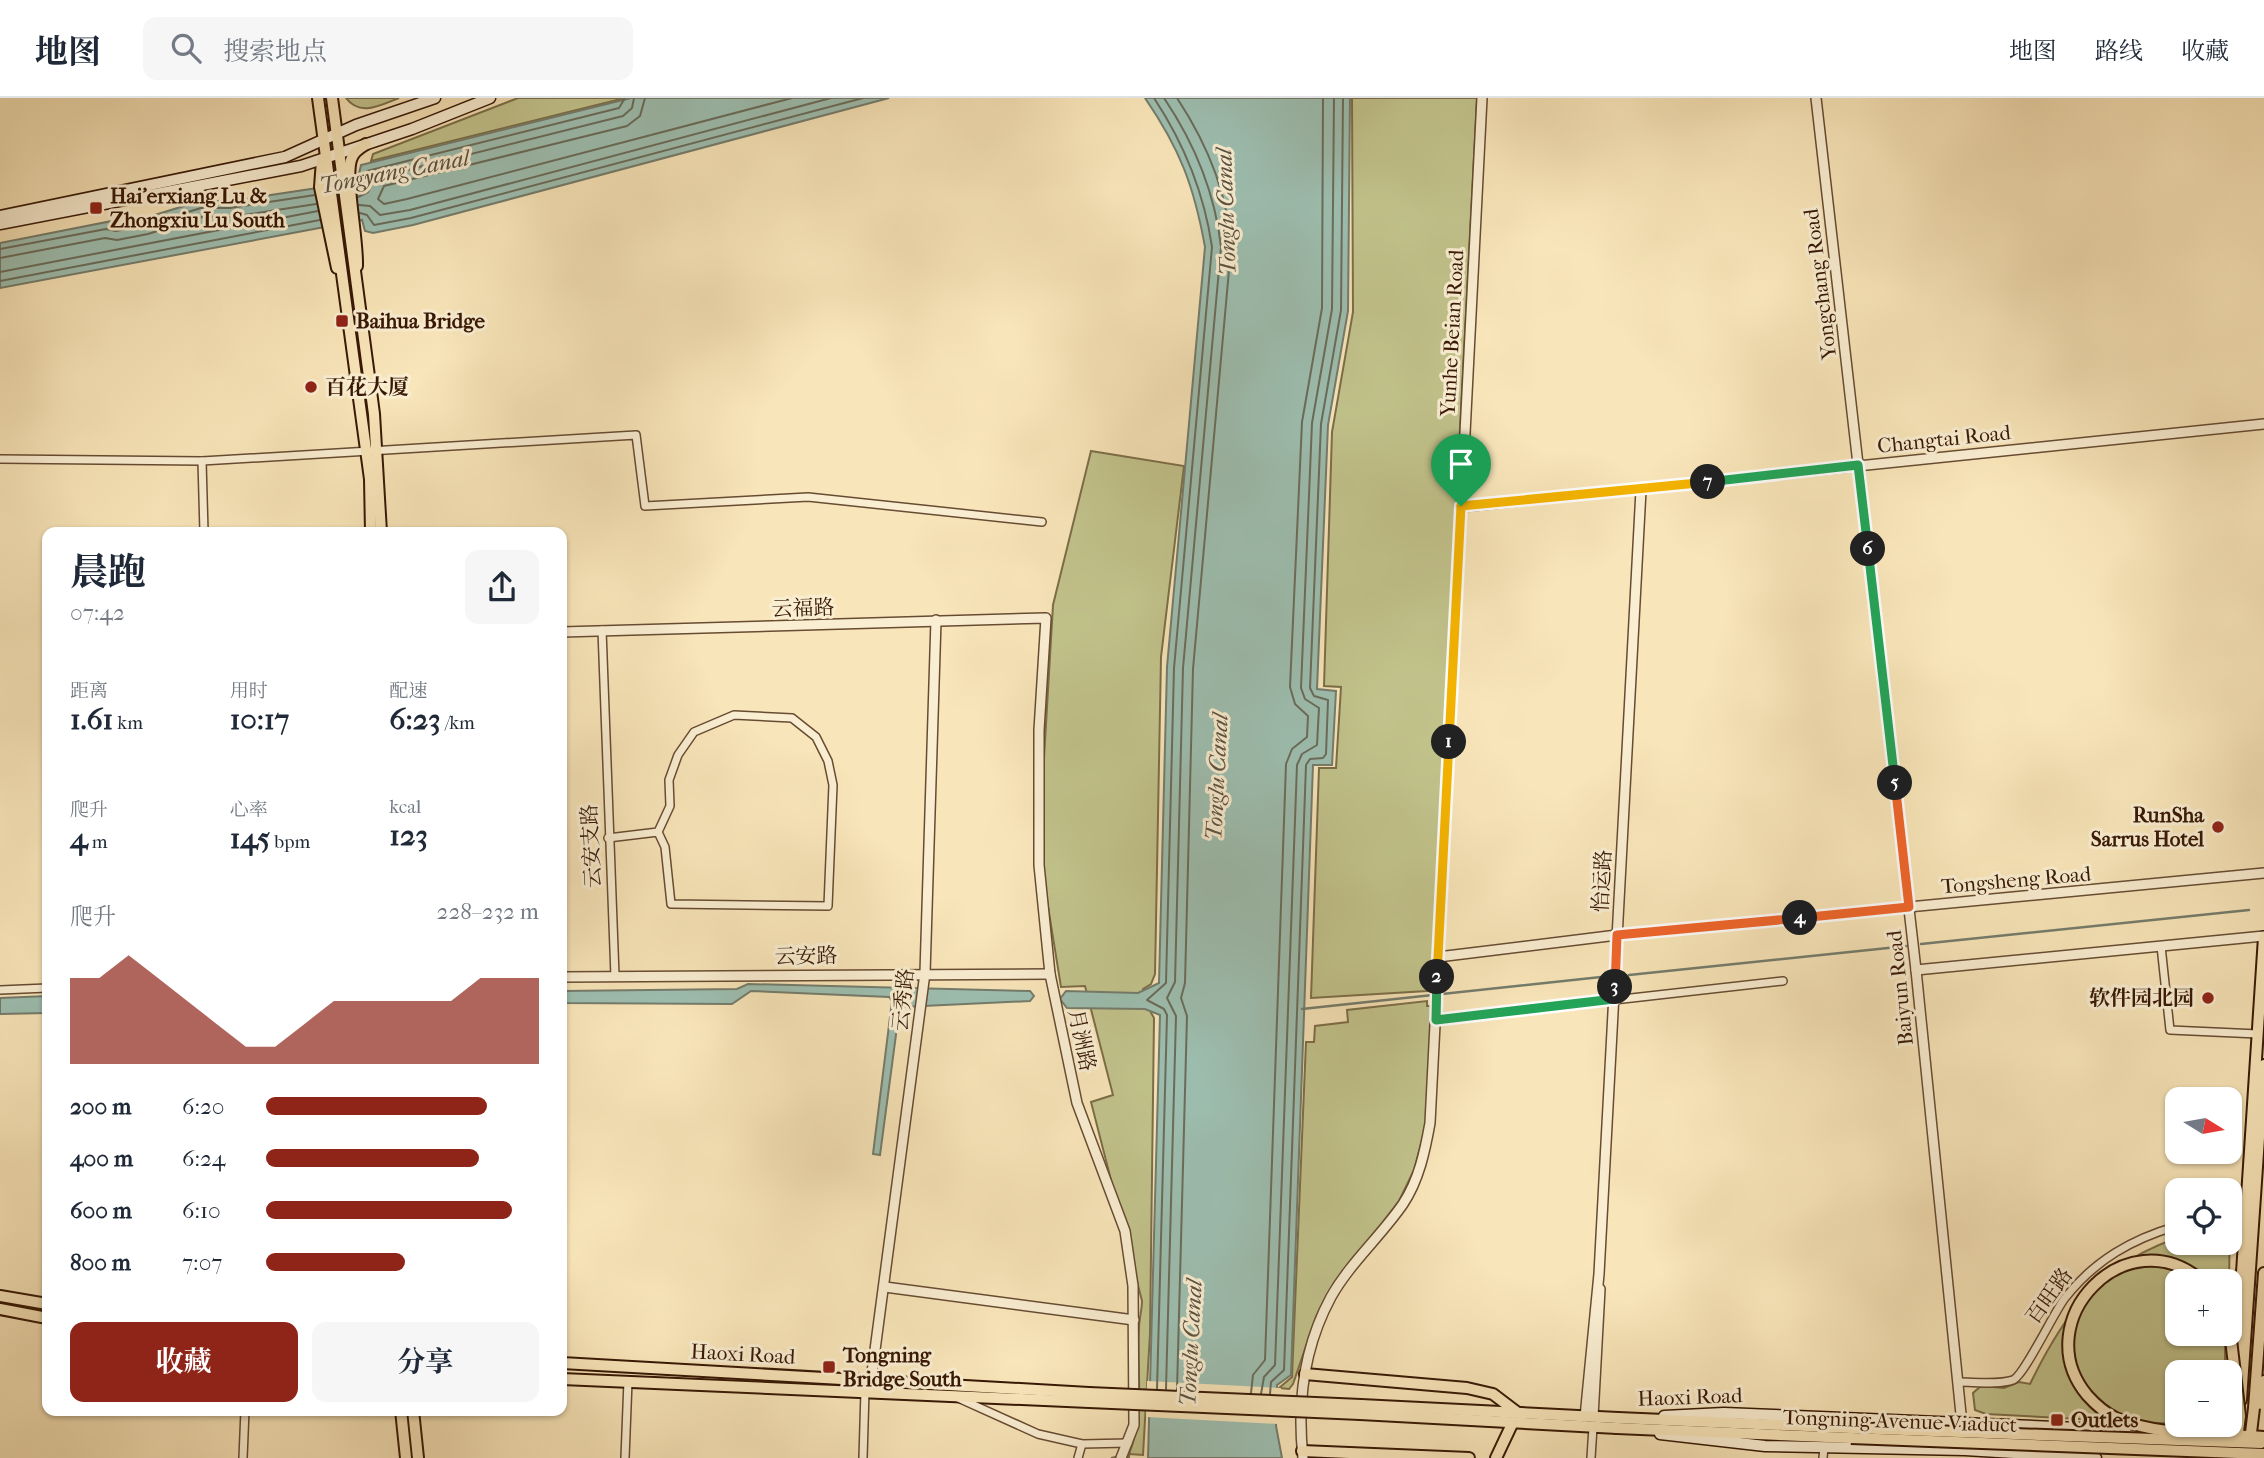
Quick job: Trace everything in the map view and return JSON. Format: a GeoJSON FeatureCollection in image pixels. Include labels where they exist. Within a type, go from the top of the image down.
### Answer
{"type":"FeatureCollection","features":[{"type":"Feature","properties":{"kind":"main road"},"geometry":{"type":"LineString","coordinates":[[318,98],[323,159],[336,185],[350,290]]}},
{"type":"Feature","properties":{"kind":"main road"},"geometry":{"type":"LineString","coordinates":[[332,98],[338,155],[336,185],[380,527]]}},
{"type":"Feature","properties":{"kind":"main road"},"geometry":{"type":"LineString","coordinates":[[0,216],[285,157],[323,144],[336,134],[435,98]]}},
{"type":"Feature","properties":{"kind":"main road"},"geometry":{"type":"LineString","coordinates":[[0,224],[323,159],[489,98]]}},
{"type":"Feature","properties":{"kind":"main road"},"geometry":{"type":"LineString","coordinates":[[336,185],[349,169],[353,154],[366,144]]}},
{"type":"Feature","properties":{"kind":"main road"},"geometry":{"type":"LineString","coordinates":[[371,452],[371,527]]}},
{"type":"Feature","properties":{"kind":"main road"},"geometry":{"type":"LineString","coordinates":[[2237,1360],[2264,936]]}},
{"type":"Feature","properties":{"kind":"main road"},"geometry":{"type":"LineString","coordinates":[[2242,1387],[2264,1065]]}},
{"type":"Feature","properties":{"kind":"main road"},"geometry":{"type":"LineString","coordinates":[[2183,1269],[2156,1262],[2136,1262],[2109,1272],[2087,1292],[2074,1316],[2069,1340],[2073,1369],[2080,1386],[2091,1399],[2115,1418],[2174,1430],[2263,1437]]}},
{"type":"Feature","properties":{"kind":"main road"},"geometry":{"type":"LineString","coordinates":[[2248,1458],[2264,1273]]}},
{"type":"Feature","properties":{"kind":"main road"},"geometry":{"type":"LineString","coordinates":[[0,1296],[42,1303]]}},
{"type":"Feature","properties":{"kind":"main road"},"geometry":{"type":"LineString","coordinates":[[0,1309],[42,1317]]}},
{"type":"Feature","properties":{"kind":"main road","name":"Haoxi Road"},"geometry":{"type":"LineString","coordinates":[[567,1363],[871,1380],[1089,1397],[1590,1420],[1712,1442],[1823,1453],[1965,1450],[2096,1458]]}},
{"type":"Feature","properties":{"kind":"main road"},"geometry":{"type":"LineString","coordinates":[[1305,1374],[1467,1388],[1493,1394],[1515,1418],[1496,1458]]}},
{"type":"Feature","properties":{"kind":"main road","name":"Haoxi Road"},"geometry":{"type":"LineString","coordinates":[[567,1379],[953,1395],[1089,1397]]}},
{"type":"Feature","properties":{"kind":"main road"},"geometry":{"type":"LineString","coordinates":[[2257,1458],[2263,1437],[2264,1381]]}},
{"type":"Feature","properties":{"kind":"main road","name":"Haoxi Road"},"geometry":{"type":"LineString","coordinates":[[1618,1423],[1724,1413],[2165,1432]]}},
{"type":"Feature","properties":{"kind":"main road"},"geometry":{"type":"LineString","coordinates":[[402,1416],[406,1458]]}},
{"type":"Feature","properties":{"kind":"main road"},"geometry":{"type":"LineString","coordinates":[[414,1416],[418,1458]]}},
{"type":"Feature","properties":{"kind":"main road","name":"Tongning Avenue Viaduct"},"geometry":{"type":"LineString","coordinates":[[1618,1423],[2264,1454]]}},
{"type":"Feature","properties":{"kind":"main road","name":"Tongning Avenue Viaduct"},"geometry":{"type":"LineString","coordinates":[[1851,1433],[2263,1437]]}},
{"type":"Feature","properties":{"kind":"main road"},"geometry":{"type":"LineString","coordinates":[[2242,1434],[2263,1437]]}},
{"type":"Feature","properties":{"kind":"main road"},"geometry":{"type":"LineString","coordinates":[[2229,1458],[2231,1437]]}},
{"type":"Feature","properties":{"kind":"main road"},"geometry":{"type":"LineString","coordinates":[[2235,1458],[2238,1437]]}},
{"type":"Feature","properties":{"kind":"main road"},"geometry":{"type":"LineString","coordinates":[[1303,1455],[1469,1458]]}},
{"type":"Feature","properties":{"kind":"street","name":"Yunhe Beian Road"},"geometry":{"type":"LineString","coordinates":[[1303,1455],[1300,1428],[1311,1341],[1332,1296],[1405,1202],[1417,1176],[1430,1123],[1482,98]]}},
{"type":"Feature","properties":{"kind":"street","name":"Yongchang Road"},"geometry":{"type":"LineString","coordinates":[[1816,98],[1858,465]]}},
{"type":"Feature","properties":{"kind":"street","name":"Changtai Road"},"geometry":{"type":"LineString","coordinates":[[1461,506],[1641,490],[2264,424]]}},
{"type":"Feature","properties":{"kind":"street"},"geometry":{"type":"LineString","coordinates":[[0,459],[202,461],[636,435],[645,506],[808,497],[1042,522]]}},
{"type":"Feature","properties":{"kind":"street"},"geometry":{"type":"LineString","coordinates":[[202,461],[204,527]]}},
{"type":"Feature","properties":{"kind":"street","name":"Baiyun Road"},"geometry":{"type":"LineString","coordinates":[[1858,465],[1916,970],[1962,1424]]}},
{"type":"Feature","properties":{"kind":"street","name":"怡运路"},"geometry":{"type":"LineString","coordinates":[[1590,1420],[1601,1309],[1599,1274],[1641,490]]}},
{"type":"Feature","properties":{"kind":"street","name":"云福路"},"geometry":{"type":"LineString","coordinates":[[567,632],[1046,618]]}},
{"type":"Feature","properties":{"kind":"street","name":"月洲路"},"geometry":{"type":"LineString","coordinates":[[1046,618],[1039,730],[1039,865],[1050,974],[1077,1102],[1125,1231],[1134,1320],[1133,1425],[1121,1458]]}},
{"type":"Feature","properties":{"kind":"street","name":"云秀路"},"geometry":{"type":"LineString","coordinates":[[871,1380],[925,972],[936,620]]}},
{"type":"Feature","properties":{"kind":"street","name":"云安支路"},"geometry":{"type":"LineString","coordinates":[[603,630],[608,838],[615,976]]}},
{"type":"Feature","properties":{"kind":"street"},"geometry":{"type":"LineString","coordinates":[[734,715],[792,718],[816,737],[828,761],[833,785],[828,906],[671,904],[665,847],[658,832],[670,806],[669,780],[678,755],[694,732],[734,715]]}},
{"type":"Feature","properties":{"kind":"street"},"geometry":{"type":"LineString","coordinates":[[608,838],[658,832]]}},
{"type":"Feature","properties":{"kind":"street","name":"Tongsheng Road"},"geometry":{"type":"LineString","coordinates":[[1438,957],[1617,935],[2264,873]]}},
{"type":"Feature","properties":{"kind":"street"},"geometry":{"type":"LineString","coordinates":[[1916,970],[2264,936]]}},
{"type":"Feature","properties":{"kind":"street"},"geometry":{"type":"LineString","coordinates":[[2161,946],[2170,1030],[2258,1034]]}},
{"type":"Feature","properties":{"kind":"street","name":"云安路"},"geometry":{"type":"LineString","coordinates":[[567,977],[925,972],[1050,974]]}},
{"type":"Feature","properties":{"kind":"street"},"geometry":{"type":"LineString","coordinates":[[1435,1015],[1783,981]]}},
{"type":"Feature","properties":{"kind":"street"},"geometry":{"type":"LineString","coordinates":[[0,990],[42,988]]}},
{"type":"Feature","properties":{"kind":"street"},"geometry":{"type":"LineString","coordinates":[[2242,1208],[2248,1207]]}},
{"type":"Feature","properties":{"kind":"street","name":"百旺路"},"geometry":{"type":"LineString","coordinates":[[1959,1382],[2012,1380],[2021,1375],[2045,1327],[2064,1298],[2084,1277],[2125,1245],[2165,1230]]}},
{"type":"Feature","properties":{"kind":"street"},"geometry":{"type":"LineString","coordinates":[[885,1287],[1134,1320]]}},
{"type":"Feature","properties":{"kind":"street"},"geometry":{"type":"LineString","coordinates":[[625,1458],[628,1381]]}},
{"type":"Feature","properties":{"kind":"street"},"geometry":{"type":"LineString","coordinates":[[863,1458],[865,1391]]}},
{"type":"Feature","properties":{"kind":"street"},"geometry":{"type":"LineString","coordinates":[[953,1395],[982,1411],[1038,1434],[1082,1444],[1128,1443]]}},
{"type":"Feature","properties":{"kind":"street"},"geometry":{"type":"LineString","coordinates":[[243,1458],[245,1416]]}},
{"type":"Feature","properties":{"kind":"street"},"geometry":{"type":"LineString","coordinates":[[1590,1420],[1591,1458]]}},
{"type":"Feature","properties":{"kind":"street"},"geometry":{"type":"LineString","coordinates":[[1078,1458],[1082,1444]]}},
{"type":"Feature","properties":{"kind":"green space"},"geometry":{"type":"Polygon","coordinates":[[[346,98],[399,98],[364,108],[352,104],[346,98]]]}},
{"type":"Feature","properties":{"kind":"green space"},"geometry":{"type":"Polygon","coordinates":[[[518,98],[625,98],[371,161],[373,154],[518,98]]]}},
{"type":"Feature","properties":{"kind":"green space"},"geometry":{"type":"Polygon","coordinates":[[[1352,98],[1477,98],[1432,975],[1428,975],[1427,991],[1311,998],[1319,768],[1336,768],[1341,687],[1324,686],[1332,432],[1353,312],[1352,98]]]}},
{"type":"Feature","properties":{"kind":"green space"},"geometry":{"type":"Polygon","coordinates":[[[1091,451],[1184,466],[1161,657],[1155,974],[1151,984],[1143,989],[1143,1007],[1149,1009],[1154,1018],[1150,1333],[1143,1455],[1129,1454],[1139,1407],[1138,1344],[1142,1301],[1091,1102],[1113,1095],[1085,986],[1061,987],[1039,851],[1053,605],[1091,451]]]}},
{"type":"Feature","properties":{"kind":"green space"},"geometry":{"type":"Polygon","coordinates":[[[1427,1001],[1427,1006],[1432,1006],[1426,1125],[1414,1170],[1399,1201],[1329,1292],[1316,1317],[1293,1384],[1289,1389],[1279,1388],[1292,1377],[1306,1042],[1314,1042],[1315,1026],[1348,1022],[1347,1010],[1427,1001]]]}},
{"type":"Feature","properties":{"kind":"green space"},"geometry":{"type":"Polygon","coordinates":[[[2165,1243],[2165,1255],[2230,1255],[2229,1269],[2165,1269],[2165,1346],[2225,1346],[2225,1360],[2165,1360],[2165,1423],[1986,1414],[1975,1410],[1973,1393],[1981,1386],[2004,1388],[2019,1382],[2030,1384],[2057,1335],[2087,1294],[2126,1262],[2165,1243]]]}},
{"type":"Feature","properties":{"kind":"green space"},"geometry":{"type":"Polygon","coordinates":[[[1129,1454],[1129,1458],[1111,1458],[1129,1454]]]}},
{"type":"Feature","properties":{"kind":"water","name":"Tongyang Canal"},"geometry":{"type":"Polygon","coordinates":[[[631,98],[889,98],[413,225],[373,233],[365,231],[362,220],[0,288],[0,243],[112,221],[114,225],[200,201],[230,201],[357,182],[361,165],[631,98]]]}},
{"type":"Feature","properties":{"kind":"water","name":"Tonglu Canal"},"geometry":{"type":"Polygon","coordinates":[[[1145,98],[1350,98],[1348,311],[1328,425],[1317,689],[1336,691],[1332,765],[1313,765],[1291,1375],[1277,1385],[1276,1426],[1282,1458],[1148,1458],[1160,1015],[1145,1009],[1067,1008],[1060,999],[1066,991],[1138,993],[1159,983],[1167,667],[1205,247],[1196,205],[1184,169],[1168,134],[1145,98]]]}},
{"type":"Feature","properties":{"kind":"water"},"geometry":{"type":"Polygon","coordinates":[[[748,984],[1030,991],[1034,996],[1030,1001],[902,1007],[899,1012],[880,1155],[873,1154],[892,1001],[889,997],[751,991],[732,1004],[567,1003],[567,991],[737,989],[748,984]]]}},
{"type":"Feature","properties":{"kind":"water"},"geometry":{"type":"Polygon","coordinates":[[[42,996],[42,1013],[0,1014],[0,998],[42,996]]]}},
{"type":"Feature","properties":{"kind":"pier"},"geometry":{"type":"Polygon","coordinates":[[[1147,1381],[1281,1388],[1279,1424],[1146,1417],[1147,1381]]]}},
{"type":"Feature","properties":{"kind":"waterway"},"geometry":{"type":"LineString","coordinates":[[1921,944],[2249,910]]}},
{"type":"Feature","properties":{"kind":"waterway"},"geometry":{"type":"LineString","coordinates":[[1629,975],[1907,946]]}},
{"type":"Feature","properties":{"kind":"waterway"},"geometry":{"type":"LineString","coordinates":[[1302,1009],[1601,977]]}},
{"type":"Feature","properties":{"kind":"place","name":"Hai'erxiang Lu & Zhongxiu Lu South"},"geometry":{"type":"Point","coordinates":[96,208]}},
{"type":"Feature","properties":{"kind":"place","name":"Baihua Bridge"},"geometry":{"type":"Point","coordinates":[342,321]}},
{"type":"Feature","properties":{"kind":"place","name":"百花大厦"},"geometry":{"type":"Point","coordinates":[311,387]}},
{"type":"Feature","properties":{"kind":"place","name":"RunSha Sarrus Hotel"},"geometry":{"type":"Point","coordinates":[2218,827]}},
{"type":"Feature","properties":{"kind":"place","name":"软件园北园"},"geometry":{"type":"Point","coordinates":[2208,998]}},
{"type":"Feature","properties":{"kind":"place","name":"Tongning Bridge South"},"geometry":{"type":"Point","coordinates":[829,1367]}},
{"type":"Feature","properties":{"kind":"place","name":"Outlets"},"geometry":{"type":"Point","coordinates":[2057,1420]}},
{"type":"Feature","properties":{"kind":"route"},"geometry":{"type":"LineString","coordinates":[[1858,465],[1909,907],[1617,935],[1614,999],[1436,1020],[1461,506],[1641,490],[1858,465]]}}]}
